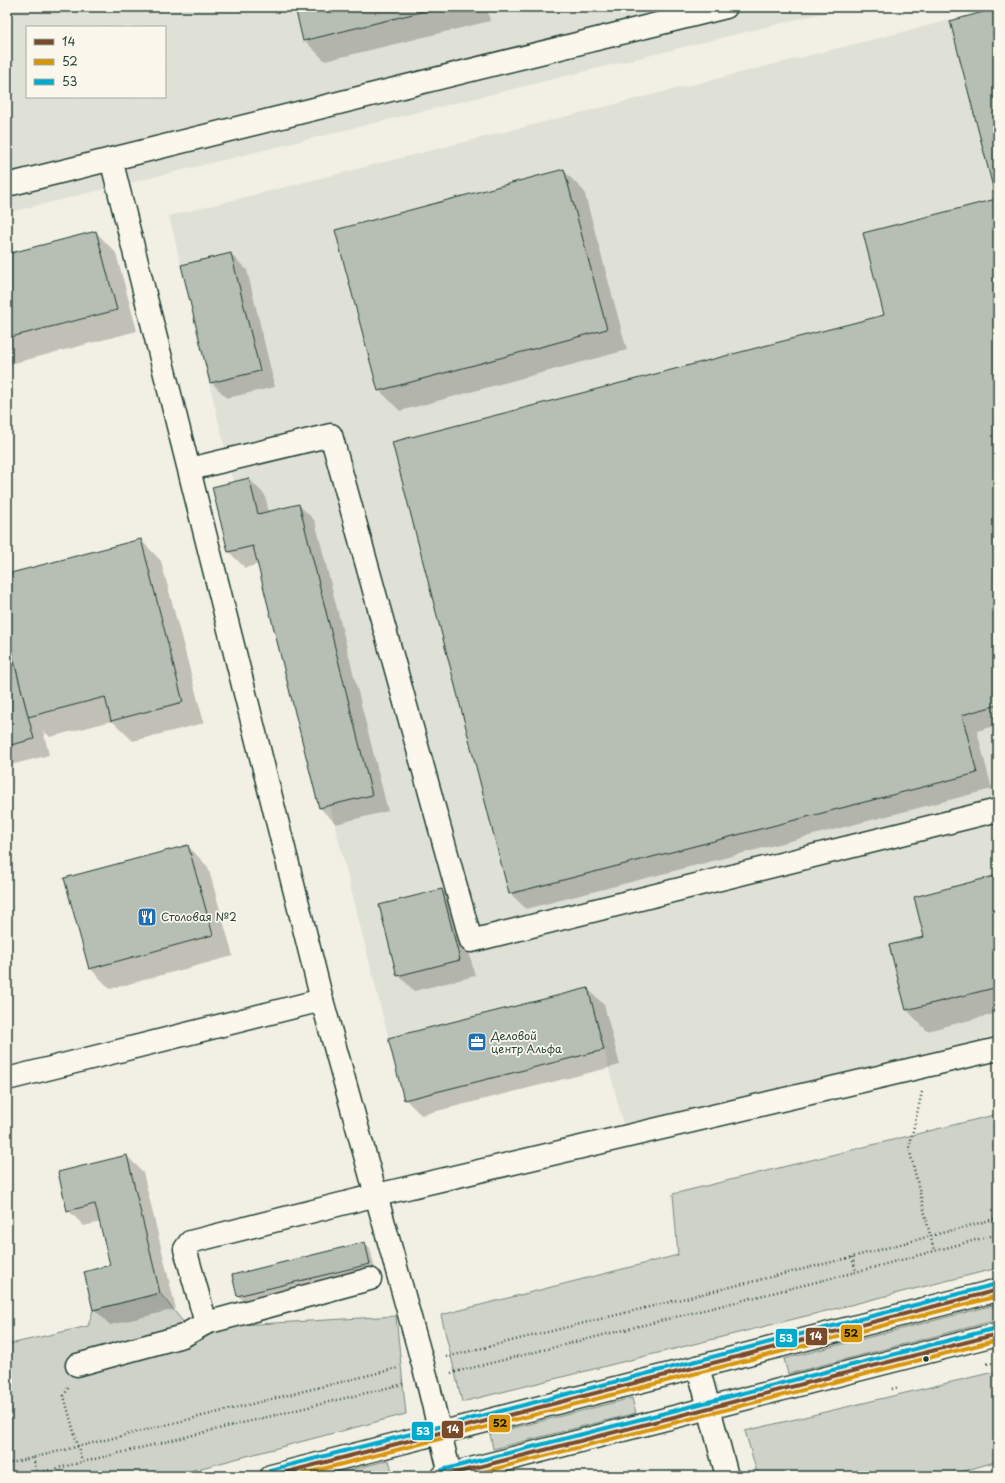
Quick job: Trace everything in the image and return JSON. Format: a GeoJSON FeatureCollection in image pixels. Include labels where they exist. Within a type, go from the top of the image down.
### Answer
{"type":"FeatureCollection","features":[{"type":"Feature","properties":{"kind":"main road"},"geometry":{"type":"LineString","coordinates":[[7,185],[111,158],[726,7]]}},
{"type":"Feature","properties":{"kind":"main road"},"geometry":{"type":"LineString","coordinates":[[111,158],[190,468],[322,1000],[427,1379],[440,1433],[447,1475],[998,1334]]}},
{"type":"Feature","properties":{"kind":"main road"},"geometry":{"type":"LineString","coordinates":[[190,468],[331,435],[471,941],[998,810]]}},
{"type":"Feature","properties":{"kind":"main road"},"geometry":{"type":"LineString","coordinates":[[7,1079],[322,1000]]}},
{"type":"Feature","properties":{"kind":"main road"},"geometry":{"type":"LineString","coordinates":[[206,1323],[185,1249],[190,1242],[377,1195],[928,1067],[998,1049]]}},
{"type":"Feature","properties":{"kind":"main road"},"geometry":{"type":"LineString","coordinates":[[77,1365],[183,1336],[206,1323],[370,1279]]}},
{"type":"Feature","properties":{"kind":"main road"},"geometry":{"type":"LineString","coordinates":[[271,1476],[998,1290]]}},
{"type":"Feature","properties":{"kind":"main road"},"geometry":{"type":"LineString","coordinates":[[698,1367],[727,1476]]}},
{"type":"Feature","properties":{"kind":"path"},"geometry":{"type":"LineString","coordinates":[[928,1067],[909,1148],[934,1251]]}},
{"type":"Feature","properties":{"kind":"path"},"geometry":{"type":"LineString","coordinates":[[856,1272],[852,1256],[998,1218]]}},
{"type":"Feature","properties":{"kind":"path"},"geometry":{"type":"LineString","coordinates":[[25,1476],[38,1474],[82,1461],[427,1379],[856,1272],[998,1234]]}},
{"type":"Feature","properties":{"kind":"path"},"geometry":{"type":"LineString","coordinates":[[64,1396],[82,1461]]}},
{"type":"Feature","properties":{"kind":"path"},"geometry":{"type":"LineString","coordinates":[[33,1458],[38,1474]]}},
{"type":"Feature","properties":{"kind":"shaded area"},"geometry":{"type":"Polygon","coordinates":[[[7,7],[848,7],[7,213],[7,7]]]}},
{"type":"Feature","properties":{"kind":"shaded area"},"geometry":{"type":"Polygon","coordinates":[[[998,8],[998,1035],[624,1127],[604,1050],[404,1100],[330,806],[319,808],[253,546],[228,552],[212,487],[233,482],[169,216],[998,8]]]}},
{"type":"Feature","properties":{"kind":"shaded area"},"geometry":{"type":"Polygon","coordinates":[[[7,1075],[15,1099],[7,1101],[7,1075]]]}},
{"type":"Feature","properties":{"kind":"shaded area"},"geometry":{"type":"Polygon","coordinates":[[[998,1114],[998,1268],[462,1402],[441,1315],[678,1255],[673,1194],[998,1114]]]}},
{"type":"Feature","properties":{"kind":"shaded area"},"geometry":{"type":"Polygon","coordinates":[[[160,1293],[188,1328],[396,1316],[406,1414],[171,1476],[7,1476],[7,1336],[10,1344],[88,1326],[93,1310],[160,1293]]]}},
{"type":"Feature","properties":{"kind":"shaded area"},"geometry":{"type":"Polygon","coordinates":[[[998,1304],[998,1320],[788,1374],[784,1359],[998,1304]]]}},
{"type":"Feature","properties":{"kind":"shaded area"},"geometry":{"type":"Polygon","coordinates":[[[998,1371],[998,1461],[947,1476],[758,1476],[745,1431],[998,1371]]]}},
{"type":"Feature","properties":{"kind":"shaded area"},"geometry":{"type":"Polygon","coordinates":[[[632,1398],[636,1413],[493,1449],[490,1434],[632,1398]]]}},
{"type":"Feature","properties":{"kind":"shaded area"},"geometry":{"type":"Polygon","coordinates":[[[389,1460],[393,1475],[327,1476],[389,1460]]]}},
{"type":"Feature","properties":{"kind":"building"},"geometry":{"type":"Polygon","coordinates":[[[295,7],[441,7],[303,41],[295,7]]]}},
{"type":"Feature","properties":{"kind":"building"},"geometry":{"type":"Polygon","coordinates":[[[998,8],[998,705],[962,715],[977,773],[509,894],[392,442],[884,315],[863,233],[996,199],[950,21],[998,8]]]}},
{"type":"Feature","properties":{"kind":"building"},"geometry":{"type":"Polygon","coordinates":[[[564,169],[607,329],[378,391],[335,230],[564,169]]]}},
{"type":"Feature","properties":{"kind":"building"},"geometry":{"type":"Polygon","coordinates":[[[96,231],[117,310],[7,338],[7,254],[96,231]]]}},
{"type":"Feature","properties":{"kind":"building"},"geometry":{"type":"Polygon","coordinates":[[[231,253],[260,371],[210,383],[181,265],[231,253]]]}},
{"type":"Feature","properties":{"kind":"building"},"geometry":{"type":"Polygon","coordinates":[[[249,478],[258,514],[299,504],[372,795],[319,808],[253,546],[228,552],[212,487],[249,478]]]}},
{"type":"Feature","properties":{"kind":"building"},"geometry":{"type":"Polygon","coordinates":[[[141,539],[183,702],[111,721],[105,697],[28,717],[7,634],[7,574],[141,539]]]}},
{"type":"Feature","properties":{"kind":"building"},"geometry":{"type":"Polygon","coordinates":[[[7,634],[34,739],[7,746],[7,634]]]}},
{"type":"Feature","properties":{"kind":"building"},"geometry":{"type":"Polygon","coordinates":[[[188,845],[213,935],[89,969],[64,878],[188,845]]]}},
{"type":"Feature","properties":{"kind":"building"},"geometry":{"type":"Polygon","coordinates":[[[998,875],[998,987],[906,1010],[889,945],[924,937],[914,897],[998,875]]]}},
{"type":"Feature","properties":{"kind":"building"},"geometry":{"type":"Polygon","coordinates":[[[442,889],[460,960],[397,976],[379,905],[442,889]]]}},
{"type":"Feature","properties":{"kind":"building"},"geometry":{"type":"Polygon","coordinates":[[[588,988],[604,1050],[404,1100],[388,1038],[588,988]]]}},
{"type":"Feature","properties":{"kind":"building"},"geometry":{"type":"Polygon","coordinates":[[[127,1155],[160,1293],[93,1310],[84,1272],[110,1265],[95,1204],[67,1211],[58,1172],[127,1155]]]}},
{"type":"Feature","properties":{"kind":"building"},"geometry":{"type":"Polygon","coordinates":[[[365,1242],[370,1264],[237,1296],[232,1275],[365,1242]]]}},
{"type":"Feature","properties":{"kind":"transit line","name":"53"},"geometry":{"type":"LineString","coordinates":[[270,1470],[997,1284]]}},
{"type":"Feature","properties":{"kind":"transit line","name":"14"},"geometry":{"type":"LineString","coordinates":[[271,1476],[998,1290]]}},
{"type":"Feature","properties":{"kind":"transit line","name":"52"},"geometry":{"type":"LineString","coordinates":[[295,1476],[998,1296]]}},
{"type":"Feature","properties":{"kind":"transit line","name":"53"},"geometry":{"type":"LineString","coordinates":[[442,1470],[997,1328]]}},
{"type":"Feature","properties":{"kind":"transit line","name":"14"},"geometry":{"type":"LineString","coordinates":[[443,1476],[998,1334]]}},
{"type":"Feature","properties":{"kind":"transit line","name":"52"},"geometry":{"type":"LineString","coordinates":[[467,1476],[998,1340]]}},
{"type":"Feature","properties":{"kind":"place","name":"Столовая №2"},"geometry":{"type":"Point","coordinates":[147,917]}},
{"type":"Feature","properties":{"kind":"place","name":"Деловой центр Альфа"},"geometry":{"type":"Point","coordinates":[477,1042]}}]}
